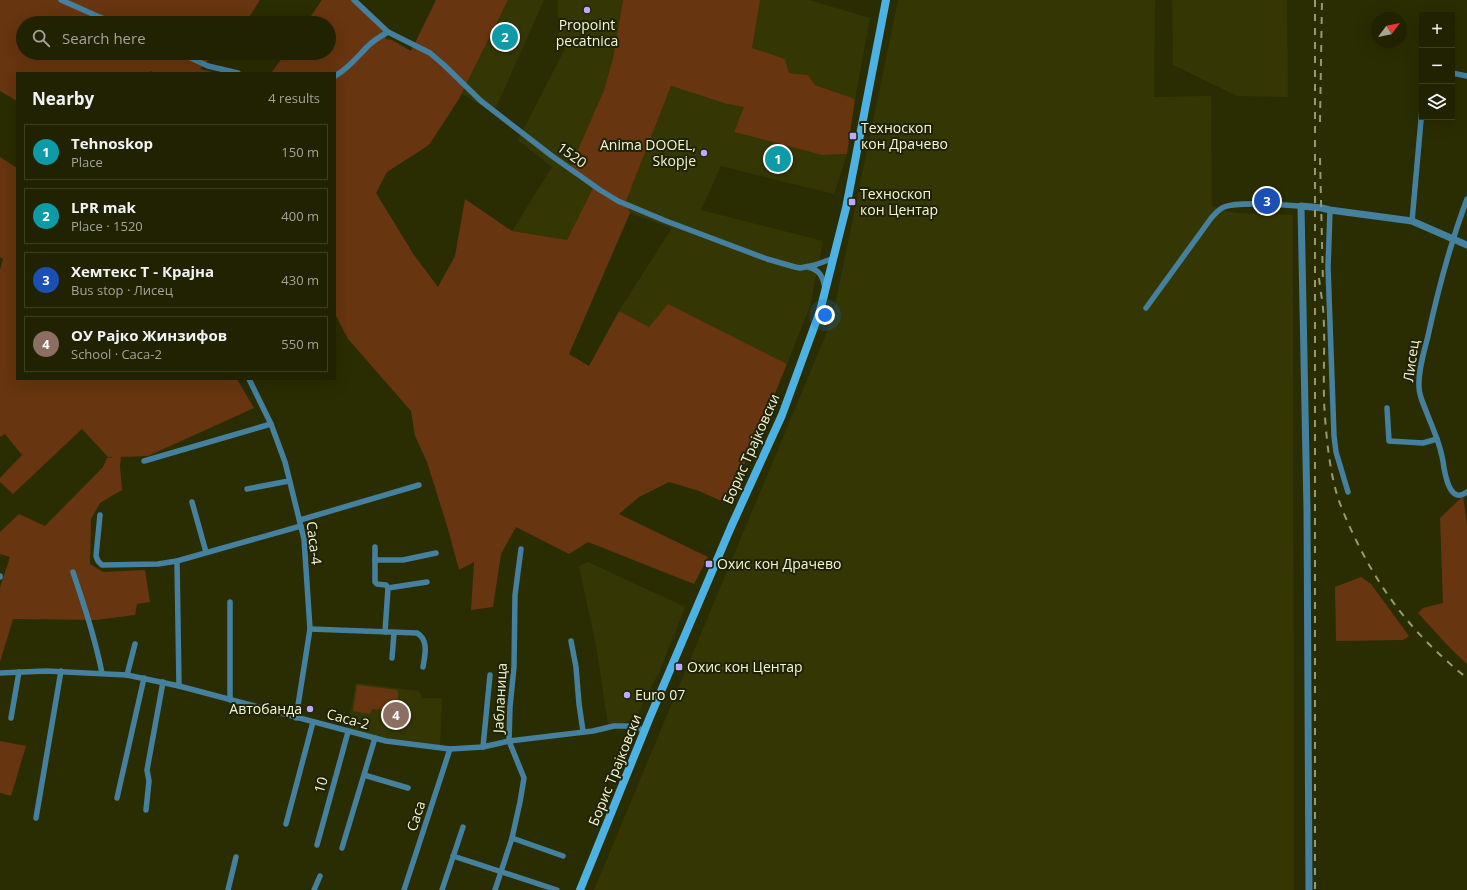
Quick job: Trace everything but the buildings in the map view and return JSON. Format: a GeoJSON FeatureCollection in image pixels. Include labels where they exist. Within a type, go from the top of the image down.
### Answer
{"type":"FeatureCollection","features":[{"type":"Feature","properties":{"kind":"main road","name":"Борис Трајковски"},"geometry":{"type":"LineString","coordinates":[[580,890],[645,730],[731,528],[782,415],[805,355],[826,291],[846,208],[886,0]]}},
{"type":"Feature","properties":{"kind":"street"},"geometry":{"type":"LineString","coordinates":[[60,0],[97,16]]}},
{"type":"Feature","properties":{"kind":"street","name":"1520"},"geometry":{"type":"LineString","coordinates":[[354,0],[388,32],[430,53],[481,102],[556,159],[618,201],[666,221],[767,259],[794,267],[808,267],[834,258]]}},
{"type":"Feature","properties":{"kind":"street"},"geometry":{"type":"LineString","coordinates":[[336,75],[347,69],[373,42],[388,32]]}},
{"type":"Feature","properties":{"kind":"street"},"geometry":{"type":"LineString","coordinates":[[195,60],[208,66],[234,72]]}},
{"type":"Feature","properties":{"kind":"street"},"geometry":{"type":"LineString","coordinates":[[1455,74],[1467,76]]}},
{"type":"Feature","properties":{"kind":"street"},"geometry":{"type":"LineString","coordinates":[[1412,221],[1421,120]]}},
{"type":"Feature","properties":{"kind":"street","name":"Лисец"},"geometry":{"type":"LineString","coordinates":[[1467,199],[1452,238],[1429,328],[1421,364],[1419,387],[1437,439],[1447,484],[1458,496],[1462,496],[1467,492]]}},
{"type":"Feature","properties":{"kind":"street"},"geometry":{"type":"LineString","coordinates":[[1146,308],[1212,217],[1220,209],[1229,205],[1301,206],[1412,221],[1467,245]]}},
{"type":"Feature","properties":{"kind":"street"},"geometry":{"type":"LineString","coordinates":[[1301,206],[1307,518],[1309,890]]}},
{"type":"Feature","properties":{"kind":"street"},"geometry":{"type":"LineString","coordinates":[[1330,210],[1328,267],[1334,436],[1336,452],[1348,492]]}},
{"type":"Feature","properties":{"kind":"street"},"geometry":{"type":"LineString","coordinates":[[808,267],[819,272],[826,291]]}},
{"type":"Feature","properties":{"kind":"street","name":"Саса-4"},"geometry":{"type":"LineString","coordinates":[[250,380],[271,424],[285,462],[304,539],[310,629],[296,718]]}},
{"type":"Feature","properties":{"kind":"street"},"geometry":{"type":"LineString","coordinates":[[1387,408],[1389,441],[1423,443],[1437,439]]}},
{"type":"Feature","properties":{"kind":"street"},"geometry":{"type":"LineString","coordinates":[[144,461],[271,424]]}},
{"type":"Feature","properties":{"kind":"street"},"geometry":{"type":"LineString","coordinates":[[247,489],[290,481]]}},
{"type":"Feature","properties":{"kind":"street"},"geometry":{"type":"LineString","coordinates":[[100,515],[96,556],[102,565],[158,564],[177,561],[419,485]]}},
{"type":"Feature","properties":{"kind":"street"},"geometry":{"type":"LineString","coordinates":[[192,502],[206,552]]}},
{"type":"Feature","properties":{"kind":"street"},"geometry":{"type":"LineString","coordinates":[[375,547],[376,583],[386,585],[388,588],[427,582]]}},
{"type":"Feature","properties":{"kind":"street","name":"Јабланица"},"geometry":{"type":"LineString","coordinates":[[495,890],[512,838],[524,778],[509,741],[510,707],[514,666],[515,595],[520,549]]}},
{"type":"Feature","properties":{"kind":"street"},"geometry":{"type":"LineString","coordinates":[[375,560],[403,560],[436,553]]}},
{"type":"Feature","properties":{"kind":"street"},"geometry":{"type":"LineString","coordinates":[[177,561],[179,686]]}},
{"type":"Feature","properties":{"kind":"street"},"geometry":{"type":"LineString","coordinates":[[74,572],[96,642],[102,672]]}},
{"type":"Feature","properties":{"kind":"street"},"geometry":{"type":"LineString","coordinates":[[385,632],[388,588]]}},
{"type":"Feature","properties":{"kind":"street"},"geometry":{"type":"LineString","coordinates":[[230,602],[230,700]]}},
{"type":"Feature","properties":{"kind":"street"},"geometry":{"type":"LineString","coordinates":[[310,629],[417,633],[422,636],[425,644],[423,667]]}},
{"type":"Feature","properties":{"kind":"street"},"geometry":{"type":"LineString","coordinates":[[392,658],[394,633]]}},
{"type":"Feature","properties":{"kind":"street"},"geometry":{"type":"LineString","coordinates":[[571,642],[576,667],[583,731]]}},
{"type":"Feature","properties":{"kind":"street"},"geometry":{"type":"LineString","coordinates":[[127,675],[135,644]]}},
{"type":"Feature","properties":{"kind":"street"},"geometry":{"type":"LineString","coordinates":[[36,818],[61,671]]}},
{"type":"Feature","properties":{"kind":"street","name":"Саса-2"},"geometry":{"type":"LineString","coordinates":[[0,673],[61,671],[102,672],[127,675],[179,686],[386,741],[450,749],[483,747],[509,741],[614,726],[627,726],[645,730]]}},
{"type":"Feature","properties":{"kind":"street"},"geometry":{"type":"LineString","coordinates":[[11,718],[19,672]]}},
{"type":"Feature","properties":{"kind":"street"},"geometry":{"type":"LineString","coordinates":[[483,747],[490,675]]}},
{"type":"Feature","properties":{"kind":"street"},"geometry":{"type":"LineString","coordinates":[[117,798],[144,678]]}},
{"type":"Feature","properties":{"kind":"street"},"geometry":{"type":"LineString","coordinates":[[146,810],[149,781],[147,770],[162,682]]}},
{"type":"Feature","properties":{"kind":"street"},"geometry":{"type":"LineString","coordinates":[[286,824],[313,722]]}},
{"type":"Feature","properties":{"kind":"street","name":"10"},"geometry":{"type":"LineString","coordinates":[[317,845],[348,732]]}},
{"type":"Feature","properties":{"kind":"street"},"geometry":{"type":"LineString","coordinates":[[342,848],[375,738]]}},
{"type":"Feature","properties":{"kind":"street","name":"Саса"},"geometry":{"type":"LineString","coordinates":[[404,890],[450,749]]}},
{"type":"Feature","properties":{"kind":"street"},"geometry":{"type":"LineString","coordinates":[[364,776],[408,788]]}},
{"type":"Feature","properties":{"kind":"street"},"geometry":{"type":"LineString","coordinates":[[442,890],[463,827]]}},
{"type":"Feature","properties":{"kind":"street"},"geometry":{"type":"LineString","coordinates":[[512,838],[564,856]]}},
{"type":"Feature","properties":{"kind":"street"},"geometry":{"type":"LineString","coordinates":[[453,856],[501,871],[538,887],[557,890]]}},
{"type":"Feature","properties":{"kind":"street"},"geometry":{"type":"LineString","coordinates":[[228,890],[236,857]]}},
{"type":"Feature","properties":{"kind":"street"},"geometry":{"type":"LineString","coordinates":[[314,890],[320,876]]}},
{"type":"Feature","properties":{"kind":"shaded area"},"geometry":{"type":"Polygon","coordinates":[[[0,0],[260,0],[250,16],[16,16],[16,60],[208,60],[200,69],[213,72],[16,72],[16,100],[0,91],[0,0]]]}},
{"type":"Feature","properties":{"kind":"shaded area"},"geometry":{"type":"Polygon","coordinates":[[[322,0],[357,0],[384,27],[386,39],[392,40],[411,51],[436,0],[508,0],[459,99],[429,145],[387,172],[376,193],[414,255],[438,287],[455,256],[465,199],[512,231],[567,240],[595,184],[570,168],[604,90],[613,58],[623,0],[760,0],[752,48],[785,59],[789,73],[808,75],[815,85],[855,99],[847,154],[822,155],[734,132],[744,107],[727,104],[671,86],[626,201],[630,213],[569,354],[589,366],[619,311],[649,327],[668,304],[787,364],[758,435],[726,503],[699,491],[669,482],[639,497],[619,514],[708,557],[694,584],[588,542],[569,554],[516,527],[501,554],[493,607],[471,610],[474,562],[459,570],[427,462],[415,436],[411,411],[348,339],[336,316],[336,72],[272,72],[281,60],[336,60],[336,16],[311,16],[322,0]]]}},
{"type":"Feature","properties":{"kind":"shaded area"},"geometry":{"type":"Polygon","coordinates":[[[508,0],[544,0],[494,112],[462,94],[508,0]]]}},
{"type":"Feature","properties":{"kind":"shaded area"},"geometry":{"type":"Polygon","coordinates":[[[558,0],[623,0],[613,58],[604,90],[570,168],[596,182],[567,241],[512,231],[552,167],[518,140],[568,43],[558,38],[558,0]]]}},
{"type":"Feature","properties":{"kind":"shaded area"},"geometry":{"type":"Polygon","coordinates":[[[759,0],[809,0],[870,18],[855,99],[815,85],[808,75],[789,73],[752,48],[759,0]]]}},
{"type":"Feature","properties":{"kind":"shaded area"},"geometry":{"type":"Polygon","coordinates":[[[898,0],[1155,0],[1154,97],[1211,96],[1212,206],[1235,213],[1293,215],[1294,890],[594,890],[832,320],[898,0]]]}},
{"type":"Feature","properties":{"kind":"shaded area"},"geometry":{"type":"Polygon","coordinates":[[[1172,0],[1287,0],[1288,97],[1237,96],[1173,65],[1172,0]]]}},
{"type":"Feature","properties":{"kind":"shaded area"},"geometry":{"type":"Polygon","coordinates":[[[671,86],[727,104],[745,107],[734,132],[822,155],[847,154],[834,194],[721,166],[701,210],[823,241],[810,306],[787,364],[668,305],[649,327],[619,311],[672,228],[630,213],[625,202],[671,86]]]}},
{"type":"Feature","properties":{"kind":"shaded area"},"geometry":{"type":"Polygon","coordinates":[[[0,157],[16,167],[16,380],[238,380],[254,408],[148,456],[121,457],[120,466],[122,490],[100,503],[91,519],[90,564],[103,572],[145,570],[150,602],[137,604],[135,615],[96,620],[13,619],[0,662],[0,587],[10,557],[0,554],[0,532],[19,514],[45,526],[103,467],[107,458],[114,457],[108,457],[82,429],[13,494],[0,482],[0,478],[22,455],[5,434],[0,437],[0,270],[3,259],[0,257],[0,157]]]}},
{"type":"Feature","properties":{"kind":"shaded area"},"geometry":{"type":"Polygon","coordinates":[[[1463,496],[1467,524],[1467,664],[1418,613],[1423,608],[1443,603],[1440,518],[1463,496]]]}},
{"type":"Feature","properties":{"kind":"shaded area"},"geometry":{"type":"Polygon","coordinates":[[[588,562],[685,607],[660,670],[634,721],[608,725],[597,651],[579,566],[588,562]]]}},
{"type":"Feature","properties":{"kind":"shaded area"},"geometry":{"type":"Polygon","coordinates":[[[1361,577],[1371,584],[1409,636],[1403,640],[1336,641],[1335,587],[1361,577]]]}},
{"type":"Feature","properties":{"kind":"shaded area"},"geometry":{"type":"Polygon","coordinates":[[[356,683],[419,691],[422,698],[442,698],[440,748],[347,732],[356,683]]]}},
{"type":"Feature","properties":{"kind":"shaded area"},"geometry":{"type":"Polygon","coordinates":[[[357,685],[398,690],[398,711],[372,709],[370,714],[353,711],[357,685]]]}},
{"type":"Feature","properties":{"kind":"shaded area"},"geometry":{"type":"Polygon","coordinates":[[[0,741],[26,746],[11,796],[0,793],[0,741]]]}},
{"type":"Feature","properties":{"kind":"railway"},"geometry":{"type":"LineString","coordinates":[[1315,0],[1315,890]]}},
{"type":"Feature","properties":{"kind":"railway"},"geometry":{"type":"LineString","coordinates":[[1320,122],[1322,0]]}},
{"type":"Feature","properties":{"kind":"railway"},"geometry":{"type":"LineString","coordinates":[[1320,158],[1323,284]]}},
{"type":"Feature","properties":{"kind":"railway"},"geometry":{"type":"LineString","coordinates":[[1319,278],[1324,322],[1324,403],[1327,437],[1329,458],[1335,488],[1340,503],[1351,530],[1378,580],[1390,598],[1417,632],[1467,678]]}},
{"type":"Feature","properties":{"kind":"place","name":"Propoint pecatnica"},"geometry":{"type":"Point","coordinates":[587,10]}},
{"type":"Feature","properties":{"kind":"place","name":"LPR mak"},"geometry":{"type":"Point","coordinates":[505,37]}},
{"type":"Feature","properties":{"kind":"place","name":"Техноскоп кон Драчево"},"geometry":{"type":"Point","coordinates":[853,136]}},
{"type":"Feature","properties":{"kind":"place","name":"Anima DOOEL, Skopje"},"geometry":{"type":"Point","coordinates":[704,153]}},
{"type":"Feature","properties":{"kind":"place","name":"Tehnoskop"},"geometry":{"type":"Point","coordinates":[778,159]}},
{"type":"Feature","properties":{"kind":"place","name":"Хемтекс Т - Крајна"},"geometry":{"type":"Point","coordinates":[1267,201]}},
{"type":"Feature","properties":{"kind":"place","name":"Техноскоп кон Центар"},"geometry":{"type":"Point","coordinates":[852,202]}},
{"type":"Feature","properties":{"kind":"place","name":"Охис кон Драчево"},"geometry":{"type":"Point","coordinates":[709,564]}},
{"type":"Feature","properties":{"kind":"place","name":"Охис кон Центар"},"geometry":{"type":"Point","coordinates":[679,667]}},
{"type":"Feature","properties":{"kind":"place","name":"Euro 07"},"geometry":{"type":"Point","coordinates":[627,695]}},
{"type":"Feature","properties":{"kind":"place","name":"Автобанда"},"geometry":{"type":"Point","coordinates":[310,709]}},
{"type":"Feature","properties":{"kind":"place","name":"ОУ Рајко Жинзифов"},"geometry":{"type":"Point","coordinates":[396,715]}}]}
